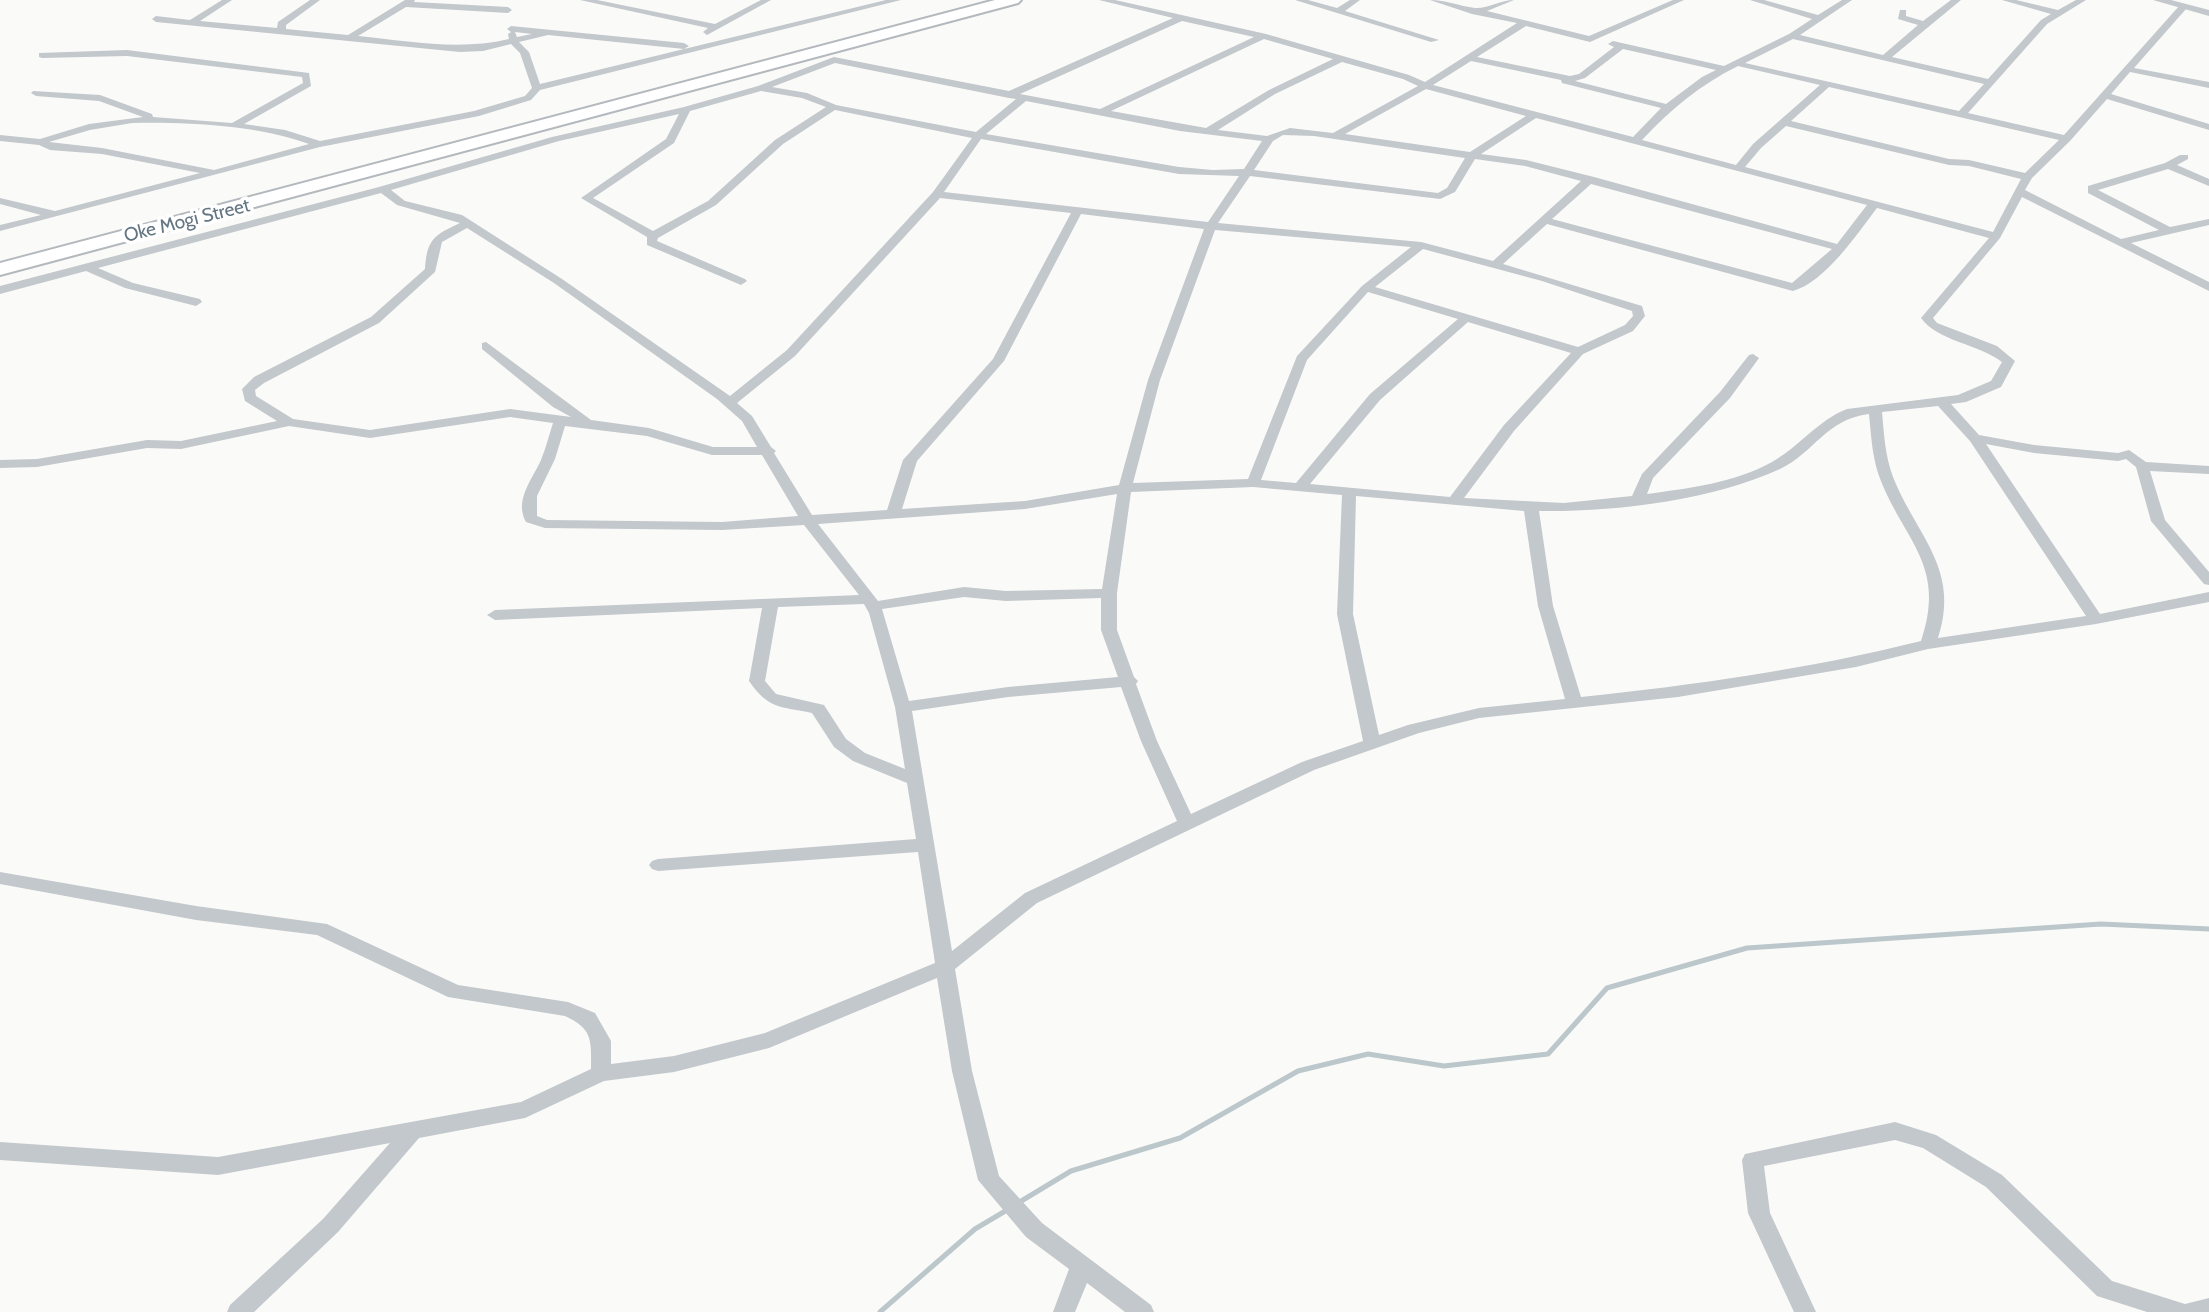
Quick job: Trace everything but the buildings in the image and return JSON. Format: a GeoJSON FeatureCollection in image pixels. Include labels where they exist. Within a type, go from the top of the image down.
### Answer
{"type":"FeatureCollection","features":[{"type":"Feature","properties":{"kind":"highway"},"geometry":{"type":"LineString","coordinates":[[0,259],[993,0]]}},
{"type":"Feature","properties":{"kind":"highway"},"geometry":{"type":"LineString","coordinates":[[0,269],[1013,0]]}},
{"type":"Feature","properties":{"kind":"street"},"geometry":{"type":"LineString","coordinates":[[192,22],[228,0]]}},
{"type":"Feature","properties":{"kind":"street"},"geometry":{"type":"LineString","coordinates":[[282,29],[281,24],[289,16],[316,0]]}},
{"type":"Feature","properties":{"kind":"street"},"geometry":{"type":"LineString","coordinates":[[584,0],[715,27]]}},
{"type":"Feature","properties":{"kind":"street"},"geometry":{"type":"LineString","coordinates":[[850,10],[866,0]]}},
{"type":"Feature","properties":{"kind":"street"},"geometry":{"type":"LineString","coordinates":[[0,228],[319,144],[476,114],[528,98],[537,88],[693,47],[897,0]]}},
{"type":"Feature","properties":{"kind":"street"},"geometry":{"type":"LineString","coordinates":[[1103,0],[1263,36],[1342,58],[1425,86],[1996,236]]}},
{"type":"Feature","properties":{"kind":"street"},"geometry":{"type":"LineString","coordinates":[[1299,0],[1434,40]]}},
{"type":"Feature","properties":{"kind":"street"},"geometry":{"type":"LineString","coordinates":[[1339,11],[1356,0]]}},
{"type":"Feature","properties":{"kind":"street"},"geometry":{"type":"LineString","coordinates":[[1434,0],[1475,12],[1725,69]]}},
{"type":"Feature","properties":{"kind":"street"},"geometry":{"type":"LineString","coordinates":[[1475,12],[1510,0]]}},
{"type":"Feature","properties":{"kind":"street"},"geometry":{"type":"LineString","coordinates":[[1590,38],[1677,0]]}},
{"type":"Feature","properties":{"kind":"street"},"geometry":{"type":"LineString","coordinates":[[1754,0],[1821,19]]}},
{"type":"Feature","properties":{"kind":"street"},"geometry":{"type":"LineString","coordinates":[[1635,141],[1668,107],[1725,69],[1792,36],[1848,0]]}},
{"type":"Feature","properties":{"kind":"street"},"geometry":{"type":"LineString","coordinates":[[1884,60],[1924,24],[1957,0]]}},
{"type":"Feature","properties":{"kind":"street"},"geometry":{"type":"LineString","coordinates":[[2006,0],[2057,12]]}},
{"type":"Feature","properties":{"kind":"street"},"geometry":{"type":"LineString","coordinates":[[1960,116],[1988,82],[2057,12],[2082,0]]}},
{"type":"Feature","properties":{"kind":"street"},"geometry":{"type":"LineString","coordinates":[[2158,0],[2209,13]]}},
{"type":"Feature","properties":{"kind":"street"},"geometry":{"type":"LineString","coordinates":[[511,29],[693,47],[715,27],[761,1]]}},
{"type":"Feature","properties":{"kind":"street"},"geometry":{"type":"LineString","coordinates":[[352,36],[408,2],[507,5],[514,42],[524,52],[537,88]]}},
{"type":"Feature","properties":{"kind":"street"},"geometry":{"type":"LineString","coordinates":[[1776,7],[1837,6]]}},
{"type":"Feature","properties":{"kind":"street"},"geometry":{"type":"LineString","coordinates":[[560,421],[549,457],[531,490],[528,514],[531,519],[545,524],[708,527],[1050,502],[1125,488],[1253,483],[1564,507],[1702,491],[1743,480],[1779,464],[1838,418],[1875,408],[1961,399],[1996,384],[2009,361],[1993,349],[1933,326],[1927,318],[1996,236],[2027,177],[2066,139],[2183,7]]}},
{"type":"Feature","properties":{"kind":"street"},"geometry":{"type":"LineString","coordinates":[[1903,12],[1901,17],[1924,24]]}},
{"type":"Feature","properties":{"kind":"street"},"geometry":{"type":"LineString","coordinates":[[1009,95],[1183,17]]}},
{"type":"Feature","properties":{"kind":"street"},"geometry":{"type":"LineString","coordinates":[[156,19],[282,29],[460,49],[514,42],[546,33]]}},
{"type":"Feature","properties":{"kind":"street"},"geometry":{"type":"LineString","coordinates":[[1335,136],[1425,86],[1524,23]]}},
{"type":"Feature","properties":{"kind":"street"},"geometry":{"type":"LineString","coordinates":[[1100,113],[1263,36]]}},
{"type":"Feature","properties":{"kind":"street"},"geometry":{"type":"LineString","coordinates":[[1792,36],[1884,60],[1988,82]]}},
{"type":"Feature","properties":{"kind":"street"},"geometry":{"type":"LineString","coordinates":[[1558,79],[1582,76],[1621,46]]}},
{"type":"Feature","properties":{"kind":"street"},"geometry":{"type":"LineString","coordinates":[[42,55],[127,52],[306,75],[307,83],[233,126]]}},
{"type":"Feature","properties":{"kind":"street"},"geometry":{"type":"LineString","coordinates":[[1207,132],[1272,92],[1342,58]]}},
{"type":"Feature","properties":{"kind":"street"},"geometry":{"type":"LineString","coordinates":[[1469,58],[1668,107]]}},
{"type":"Feature","properties":{"kind":"street","name":"Oke Mogi Street"},"geometry":{"type":"LineString","coordinates":[[0,290],[383,189],[556,139],[686,109],[761,88],[834,60],[1207,132],[1269,139],[1276,133],[1288,131],[1526,163],[1840,248]]}},
{"type":"Feature","properties":{"kind":"street"},"geometry":{"type":"LineString","coordinates":[[1735,63],[1825,86],[2066,139]]}},
{"type":"Feature","properties":{"kind":"street"},"geometry":{"type":"LineString","coordinates":[[2127,69],[2209,85]]}},
{"type":"Feature","properties":{"kind":"street"},"geometry":{"type":"LineString","coordinates":[[1738,169],[1757,146],[1825,86]]}},
{"type":"Feature","properties":{"kind":"street"},"geometry":{"type":"LineString","coordinates":[[761,88],[804,95],[833,107],[978,136],[1165,168],[1221,175],[1246,172],[1440,196],[1451,190],[1472,155],[1534,115]]}},
{"type":"Feature","properties":{"kind":"street"},"geometry":{"type":"LineString","coordinates":[[36,93],[100,98],[153,117],[233,126],[319,144]]}},
{"type":"Feature","properties":{"kind":"street"},"geometry":{"type":"LineString","coordinates":[[2105,95],[2209,127]]}},
{"type":"Feature","properties":{"kind":"street"},"geometry":{"type":"LineString","coordinates":[[729,403],[791,353],[937,194],[978,136],[1023,98]]}},
{"type":"Feature","properties":{"kind":"street"},"geometry":{"type":"LineString","coordinates":[[741,281],[651,243],[653,236],[712,203],[779,142],[833,107]]}},
{"type":"Feature","properties":{"kind":"street"},"geometry":{"type":"LineString","coordinates":[[653,236],[586,198],[670,141],[686,109]]}},
{"type":"Feature","properties":{"kind":"street"},"geometry":{"type":"LineString","coordinates":[[41,142],[96,124],[153,117]]}},
{"type":"Feature","properties":{"kind":"street"},"geometry":{"type":"LineString","coordinates":[[1786,123],[2027,177]]}},
{"type":"Feature","properties":{"kind":"street"},"geometry":{"type":"LineString","coordinates":[[0,138],[41,142],[50,147],[102,151],[216,173]]}},
{"type":"Feature","properties":{"kind":"street"},"geometry":{"type":"LineString","coordinates":[[1186,822],[1149,741],[1130,681],[1109,629],[1109,593],[1125,488],[1154,380],[1211,226],[1269,139]]}},
{"type":"Feature","properties":{"kind":"street"},"geometry":{"type":"LineString","coordinates":[[2167,230],[2092,191],[2097,186],[2169,165],[2184,157]]}},
{"type":"Feature","properties":{"kind":"street"},"geometry":{"type":"LineString","coordinates":[[418,160],[437,173]]}},
{"type":"Feature","properties":{"kind":"street"},"geometry":{"type":"LineString","coordinates":[[2169,165],[2209,183]]}},
{"type":"Feature","properties":{"kind":"street"},"geometry":{"type":"LineString","coordinates":[[1495,265],[1548,221],[1590,179]]}},
{"type":"Feature","properties":{"kind":"street"},"geometry":{"type":"LineString","coordinates":[[383,189],[401,203],[450,214],[558,281],[729,403],[747,419],[769,451],[807,519],[871,603],[903,707],[962,1072],[989,1180],[1034,1230],[1081,1268],[1143,1312]]}},
{"type":"Feature","properties":{"kind":"street"},"geometry":{"type":"LineString","coordinates":[[2020,192],[2209,287]]}},
{"type":"Feature","properties":{"kind":"street"},"geometry":{"type":"LineString","coordinates":[[937,194],[1211,226],[1421,245],[1638,309],[1639,316],[1629,328],[1579,351],[1508,428],[1455,499]]}},
{"type":"Feature","properties":{"kind":"street"},"geometry":{"type":"LineString","coordinates":[[0,201],[57,215]]}},
{"type":"Feature","properties":{"kind":"street"},"geometry":{"type":"LineString","coordinates":[[1548,221],[1783,286],[1801,284],[1840,248],[1874,204]]}},
{"type":"Feature","properties":{"kind":"street"},"geometry":{"type":"LineString","coordinates":[[893,514],[910,460],[998,361],[1077,211]]}},
{"type":"Feature","properties":{"kind":"street"},"geometry":{"type":"LineString","coordinates":[[2121,242],[2209,222]]}},
{"type":"Feature","properties":{"kind":"street"},"geometry":{"type":"LineString","coordinates":[[289,422],[250,398],[248,389],[259,380],[388,311],[431,270],[432,246],[437,240],[466,224]]}},
{"type":"Feature","properties":{"kind":"street"},"geometry":{"type":"LineString","coordinates":[[1253,483],[1290,395],[1301,359],[1366,288],[1421,245]]}},
{"type":"Feature","properties":{"kind":"street"},"geometry":{"type":"LineString","coordinates":[[83,266],[129,286],[196,302]]}},
{"type":"Feature","properties":{"kind":"street"},"geometry":{"type":"LineString","coordinates":[[1366,288],[1579,351]]}},
{"type":"Feature","properties":{"kind":"street"},"geometry":{"type":"LineString","coordinates":[[1300,487],[1375,397],[1466,318]]}},
{"type":"Feature","properties":{"kind":"street"},"geometry":{"type":"LineString","coordinates":[[486,346],[558,404],[590,423]]}},
{"type":"Feature","properties":{"kind":"street"},"geometry":{"type":"LineString","coordinates":[[1638,500],[1643,482],[1725,395],[1753,358]]}},
{"type":"Feature","properties":{"kind":"street"},"geometry":{"type":"LineString","coordinates":[[1942,402],[1975,438],[2096,619]]}},
{"type":"Feature","properties":{"kind":"street"},"geometry":{"type":"LineString","coordinates":[[1875,408],[1884,471],[1929,552],[1940,600],[1935,628],[1928,644]]}},
{"type":"Feature","properties":{"kind":"street"},"geometry":{"type":"LineString","coordinates":[[0,464],[37,463],[147,444],[181,445],[289,422],[370,435],[510,413],[649,432],[712,451],[769,451]]}},
{"type":"Feature","properties":{"kind":"street"},"geometry":{"type":"LineString","coordinates":[[1975,438],[2034,449],[2118,457],[2129,454],[2142,466],[2158,521],[2209,581]]}},
{"type":"Feature","properties":{"kind":"street"},"geometry":{"type":"LineString","coordinates":[[2142,466],[2209,470]]}},
{"type":"Feature","properties":{"kind":"street"},"geometry":{"type":"LineString","coordinates":[[1349,492],[1345,614],[1372,742]]}},
{"type":"Feature","properties":{"kind":"street"},"geometry":{"type":"LineString","coordinates":[[1531,506],[1535,557],[1551,632],[1575,703]]}},
{"type":"Feature","properties":{"kind":"street"},"geometry":{"type":"LineString","coordinates":[[495,615],[771,603],[871,603],[964,592],[1006,596],[1109,593]]}},
{"type":"Feature","properties":{"kind":"street"},"geometry":{"type":"LineString","coordinates":[[0,1151],[218,1166],[525,1110],[601,1073],[674,1064],[769,1040],[945,967],[1031,898],[1308,766],[1372,742],[1479,713],[1678,692],[1856,662],[1928,644],[2096,619],[2209,597]]}},
{"type":"Feature","properties":{"kind":"street"},"geometry":{"type":"LineString","coordinates":[[771,603],[757,681],[770,698],[818,709],[840,743],[859,757],[914,779]]}},
{"type":"Feature","properties":{"kind":"street"},"geometry":{"type":"LineString","coordinates":[[903,707],[1008,692],[1130,681]]}},
{"type":"Feature","properties":{"kind":"street"},"geometry":{"type":"LineString","coordinates":[[658,865],[924,845]]}},
{"type":"Feature","properties":{"kind":"street"},"geometry":{"type":"LineString","coordinates":[[0,878],[183,911],[320,929],[455,992],[568,1009],[587,1018],[601,1041],[601,1073]]}},
{"type":"Feature","properties":{"kind":"street"},"geometry":{"type":"LineString","coordinates":[[238,1312],[311,1249],[373,1182],[413,1130]]}},
{"type":"Feature","properties":{"kind":"street"},"geometry":{"type":"LineString","coordinates":[[1805,1312],[1759,1213],[1753,1160],[1895,1131],[1929,1141],[1994,1181],[2105,1289],[2179,1312]]}},
{"type":"Feature","properties":{"kind":"street"},"geometry":{"type":"LineString","coordinates":[[1064,1312],[1081,1268]]}},
{"type":"Feature","properties":{"kind":"street"},"geometry":{"type":"LineString","coordinates":[[2190,1312],[2209,1308]]}},
{"type":"Feature","properties":{"kind":"waterway"},"geometry":{"type":"LineString","coordinates":[[1018,1203],[1071,1171],[1180,1138],[1298,1071],[1368,1054],[1444,1066],[1548,1054],[1607,988],[1747,948],[2101,924],[2209,929]]}},
{"type":"Feature","properties":{"kind":"waterway"},"geometry":{"type":"LineString","coordinates":[[880,1312],[975,1229],[1007,1210]]}}]}
